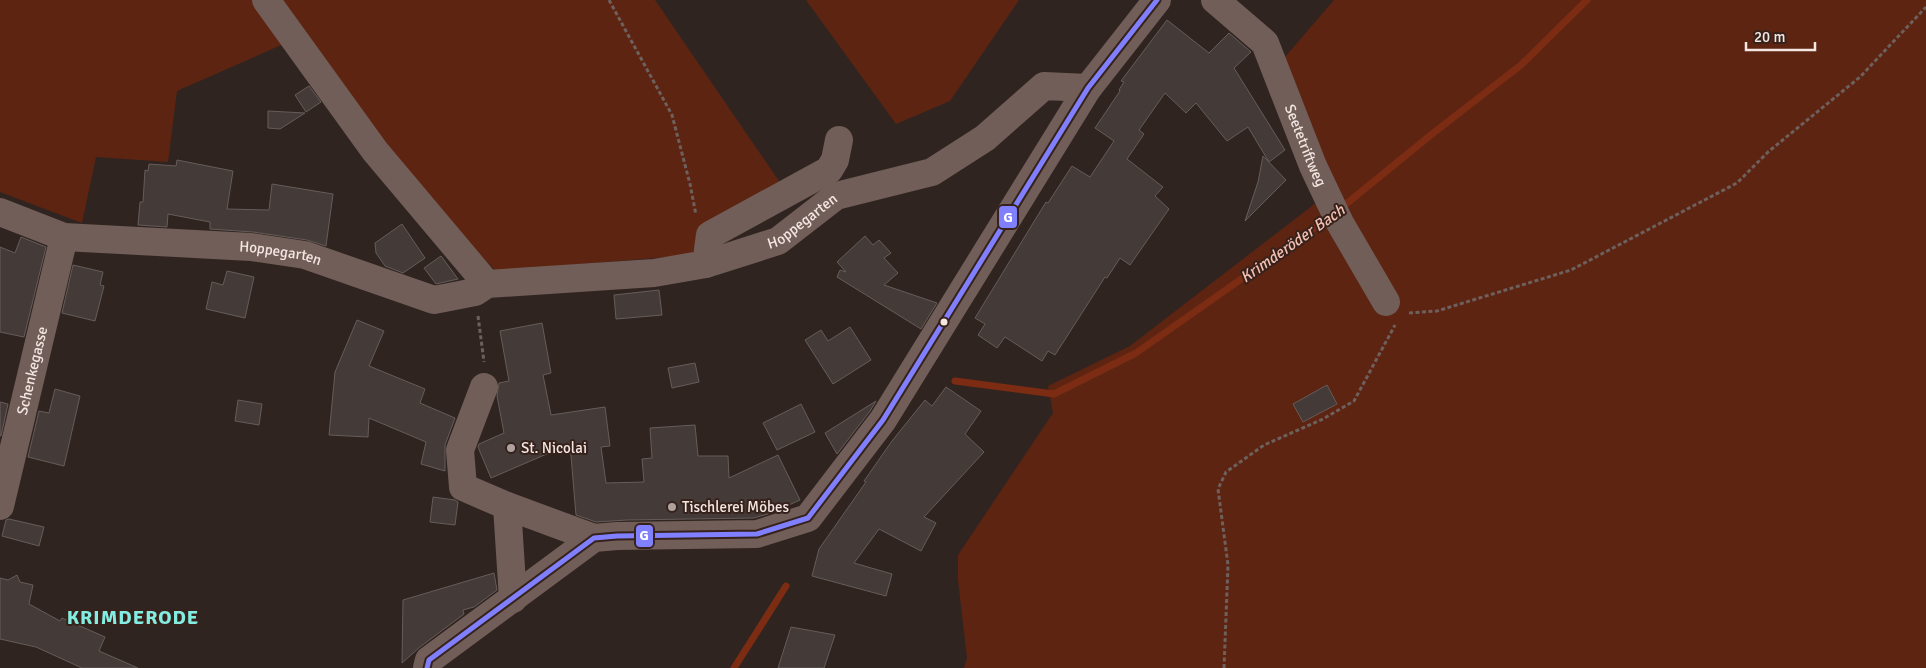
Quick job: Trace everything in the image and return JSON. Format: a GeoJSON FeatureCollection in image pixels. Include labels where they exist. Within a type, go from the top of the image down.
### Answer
{"type":"FeatureCollection","features":[{"type":"Feature","properties":{"kind":"street"},"geometry":{"type":"LineString","coordinates":[[266,0],[375,151],[481,288]]}},
{"type":"Feature","properties":{"kind":"street"},"geometry":{"type":"LineString","coordinates":[[484,387],[460,450],[463,487],[507,506],[594,538],[757,534],[808,518],[883,420],[1088,88],[1157,0]]}},
{"type":"Feature","properties":{"kind":"street","name":"Seetetriftweg"},"geometry":{"type":"LineString","coordinates":[[1215,0],[1265,43],[1313,166],[1336,213],[1393,308]]}},
{"type":"Feature","properties":{"kind":"street","name":"Hoppegarten"},"geometry":{"type":"LineString","coordinates":[[0,212],[64,237],[251,246],[305,256],[434,300],[481,288],[654,273],[706,264],[778,241],[836,196],[932,172],[985,138],[1044,86],[1088,88]]}},
{"type":"Feature","properties":{"kind":"street"},"geometry":{"type":"LineString","coordinates":[[706,264],[710,235],[829,170],[835,160],[839,140]]}},
{"type":"Feature","properties":{"kind":"street","name":"Schenkegasse"},"geometry":{"type":"LineString","coordinates":[[0,506],[64,237]]}},
{"type":"Feature","properties":{"kind":"street"},"geometry":{"type":"LineString","coordinates":[[507,506],[513,599]]}},
{"type":"Feature","properties":{"kind":"street"},"geometry":{"type":"LineString","coordinates":[[426,668],[429,660],[594,538]]}},
{"type":"Feature","properties":{"kind":"path"},"geometry":{"type":"LineString","coordinates":[[609,0],[672,115],[690,184],[699,231],[710,235]]}},
{"type":"Feature","properties":{"kind":"path"},"geometry":{"type":"LineString","coordinates":[[1224,668],[1228,565],[1218,489],[1226,472],[1264,445],[1323,420],[1354,401],[1393,308],[1437,311],[1571,270],[1737,183],[1768,152],[1860,77],[1926,8]]}},
{"type":"Feature","properties":{"kind":"path"},"geometry":{"type":"LineString","coordinates":[[481,288],[484,387]]}},
{"type":"Feature","properties":{"kind":"shaded area"},"geometry":{"type":"Polygon","coordinates":[[[0,0],[655,0],[783,187],[698,235],[692,255],[496,271],[458,233],[389,152],[304,35],[177,91],[168,162],[96,157],[82,223],[0,192],[0,0]]]}},
{"type":"Feature","properties":{"kind":"shaded area"},"geometry":{"type":"Polygon","coordinates":[[[806,0],[1019,0],[950,101],[896,124],[806,0]]]}},
{"type":"Feature","properties":{"kind":"shaded area"},"geometry":{"type":"Polygon","coordinates":[[[1334,0],[1926,0],[1926,668],[964,668],[967,658],[958,580],[958,555],[1053,413],[1048,386],[1130,346],[1334,189],[1279,64],[1334,0]]]}},
{"type":"Feature","properties":{"kind":"building"},"geometry":{"type":"Polygon","coordinates":[[[1167,20],[1209,53],[1229,33],[1251,52],[1234,68],[1285,150],[1269,162],[1248,127],[1227,141],[1196,103],[1186,113],[1165,93],[1139,130],[1144,134],[1127,159],[1163,187],[1155,196],[1169,209],[1130,265],[1120,258],[1107,278],[1105,277],[1055,355],[1048,351],[1042,361],[1005,337],[997,348],[978,335],[985,324],[975,318],[1046,202],[1048,203],[1072,166],[1090,177],[1114,141],[1095,128],[1120,91],[1124,82],[1121,81],[1167,20]]]}},
{"type":"Feature","properties":{"kind":"building"},"geometry":{"type":"Polygon","coordinates":[[[309,86],[321,102],[306,112],[295,95],[309,86]]]}},
{"type":"Feature","properties":{"kind":"building"},"geometry":{"type":"Polygon","coordinates":[[[268,111],[305,113],[280,129],[268,128],[268,111]]]}},
{"type":"Feature","properties":{"kind":"building"},"geometry":{"type":"Polygon","coordinates":[[[1263,156],[1286,180],[1245,221],[1258,182],[1263,156]]]}},
{"type":"Feature","properties":{"kind":"building"},"geometry":{"type":"Polygon","coordinates":[[[177,160],[233,171],[227,209],[269,210],[272,184],[333,194],[326,246],[307,240],[253,232],[210,229],[210,222],[168,214],[167,227],[138,225],[140,202],[143,202],[145,170],[148,171],[149,164],[176,166],[177,160]]]}},
{"type":"Feature","properties":{"kind":"building"},"geometry":{"type":"Polygon","coordinates":[[[402,224],[425,258],[403,273],[385,266],[376,253],[375,243],[402,224]]]}},
{"type":"Feature","properties":{"kind":"building"},"geometry":{"type":"Polygon","coordinates":[[[865,236],[873,245],[879,240],[891,253],[884,258],[898,273],[884,285],[937,303],[921,329],[837,277],[840,270],[846,272],[837,262],[865,236]]]}},
{"type":"Feature","properties":{"kind":"building"},"geometry":{"type":"Polygon","coordinates":[[[21,237],[46,247],[24,337],[0,332],[0,247],[15,253],[21,237]]]}},
{"type":"Feature","properties":{"kind":"building"},"geometry":{"type":"Polygon","coordinates":[[[441,256],[458,279],[436,284],[424,268],[441,256]]]}},
{"type":"Feature","properties":{"kind":"building"},"geometry":{"type":"Polygon","coordinates":[[[73,265],[103,272],[100,285],[104,286],[95,321],[62,313],[73,265]]]}},
{"type":"Feature","properties":{"kind":"building"},"geometry":{"type":"Polygon","coordinates":[[[227,271],[254,277],[245,318],[206,309],[212,282],[223,285],[227,271]]]}},
{"type":"Feature","properties":{"kind":"building"},"geometry":{"type":"Polygon","coordinates":[[[659,290],[662,315],[616,319],[614,295],[659,290]]]}},
{"type":"Feature","properties":{"kind":"building"},"geometry":{"type":"Polygon","coordinates":[[[357,320],[384,331],[369,366],[425,389],[420,403],[455,418],[445,445],[445,471],[421,464],[426,442],[369,418],[368,437],[329,435],[335,372],[357,320]]]}},
{"type":"Feature","properties":{"kind":"building"},"geometry":{"type":"Polygon","coordinates":[[[542,323],[551,373],[543,375],[551,415],[605,407],[610,446],[601,447],[606,483],[644,482],[642,459],[652,458],[650,428],[695,425],[698,456],[728,456],[729,478],[778,455],[800,500],[771,513],[754,518],[596,522],[576,515],[570,444],[491,478],[478,447],[479,444],[504,433],[497,396],[499,383],[509,381],[500,331],[542,323]]]}},
{"type":"Feature","properties":{"kind":"building"},"geometry":{"type":"Polygon","coordinates":[[[850,327],[871,360],[833,384],[805,340],[821,330],[828,341],[850,327]]]}},
{"type":"Feature","properties":{"kind":"building"},"geometry":{"type":"Polygon","coordinates":[[[695,363],[699,382],[672,388],[668,368],[695,363]]]}},
{"type":"Feature","properties":{"kind":"building"},"geometry":{"type":"Polygon","coordinates":[[[1327,385],[1337,404],[1303,422],[1293,404],[1327,385]]]}},
{"type":"Feature","properties":{"kind":"building"},"geometry":{"type":"Polygon","coordinates":[[[946,387],[981,411],[965,434],[984,452],[924,517],[936,523],[921,551],[879,529],[854,563],[892,574],[886,596],[812,576],[819,549],[892,441],[925,400],[932,406],[946,387]]]}},
{"type":"Feature","properties":{"kind":"building"},"geometry":{"type":"Polygon","coordinates":[[[55,389],[80,396],[64,466],[28,457],[39,411],[49,413],[55,389]]]}},
{"type":"Feature","properties":{"kind":"building"},"geometry":{"type":"Polygon","coordinates":[[[238,400],[262,404],[259,425],[235,421],[238,400]]]}},
{"type":"Feature","properties":{"kind":"building"},"geometry":{"type":"Polygon","coordinates":[[[876,401],[870,411],[837,454],[825,433],[876,401]]]}},
{"type":"Feature","properties":{"kind":"building"},"geometry":{"type":"Polygon","coordinates":[[[0,402],[8,404],[1,436],[0,436],[0,402]]]}},
{"type":"Feature","properties":{"kind":"building"},"geometry":{"type":"Polygon","coordinates":[[[801,404],[815,432],[777,450],[763,423],[801,404]]]}},
{"type":"Feature","properties":{"kind":"building"},"geometry":{"type":"Polygon","coordinates":[[[433,497],[458,502],[455,525],[430,522],[433,497]]]}},
{"type":"Feature","properties":{"kind":"building"},"geometry":{"type":"Polygon","coordinates":[[[9,519],[44,527],[39,546],[2,536],[6,520],[9,519]]]}},
{"type":"Feature","properties":{"kind":"building"},"geometry":{"type":"Polygon","coordinates":[[[494,573],[497,590],[474,607],[463,610],[464,614],[402,663],[403,600],[494,573]]]}},
{"type":"Feature","properties":{"kind":"building"},"geometry":{"type":"Polygon","coordinates":[[[17,575],[20,582],[33,585],[29,604],[60,621],[62,618],[105,637],[99,651],[138,668],[82,668],[36,647],[0,639],[0,578],[8,580],[17,575]]]}},
{"type":"Feature","properties":{"kind":"building"},"geometry":{"type":"Polygon","coordinates":[[[791,627],[835,635],[824,668],[778,668],[791,627]]]}},
{"type":"Feature","properties":{"kind":"waterway","name":"Krimderöder Bach"},"geometry":{"type":"LineString","coordinates":[[1340,209],[1521,65],[1587,0]]}},
{"type":"Feature","properties":{"kind":"waterway","name":"Krimderöder Bach"},"geometry":{"type":"LineString","coordinates":[[955,381],[1054,394],[1136,353],[1331,216]]}},
{"type":"Feature","properties":{"kind":"waterway","name":"Krimderöder Bach"},"geometry":{"type":"LineString","coordinates":[[734,668],[786,586]]}},
{"type":"Feature","properties":{"kind":"transit line","name":"G"},"geometry":{"type":"LineString","coordinates":[[427,668],[429,660],[594,538],[757,534],[808,518],[883,420],[1088,88],[1157,0]]}},
{"type":"Feature","properties":{"kind":"place","name":"St. Nicolai"},"geometry":{"type":"Point","coordinates":[511,448]}},
{"type":"Feature","properties":{"kind":"place","name":"Tischlerei Möbes"},"geometry":{"type":"Point","coordinates":[672,507]}},
{"type":"Feature","properties":{"kind":"district","name":"KRIMDERODE"},"geometry":{"type":"Point","coordinates":[133,617]}}]}
